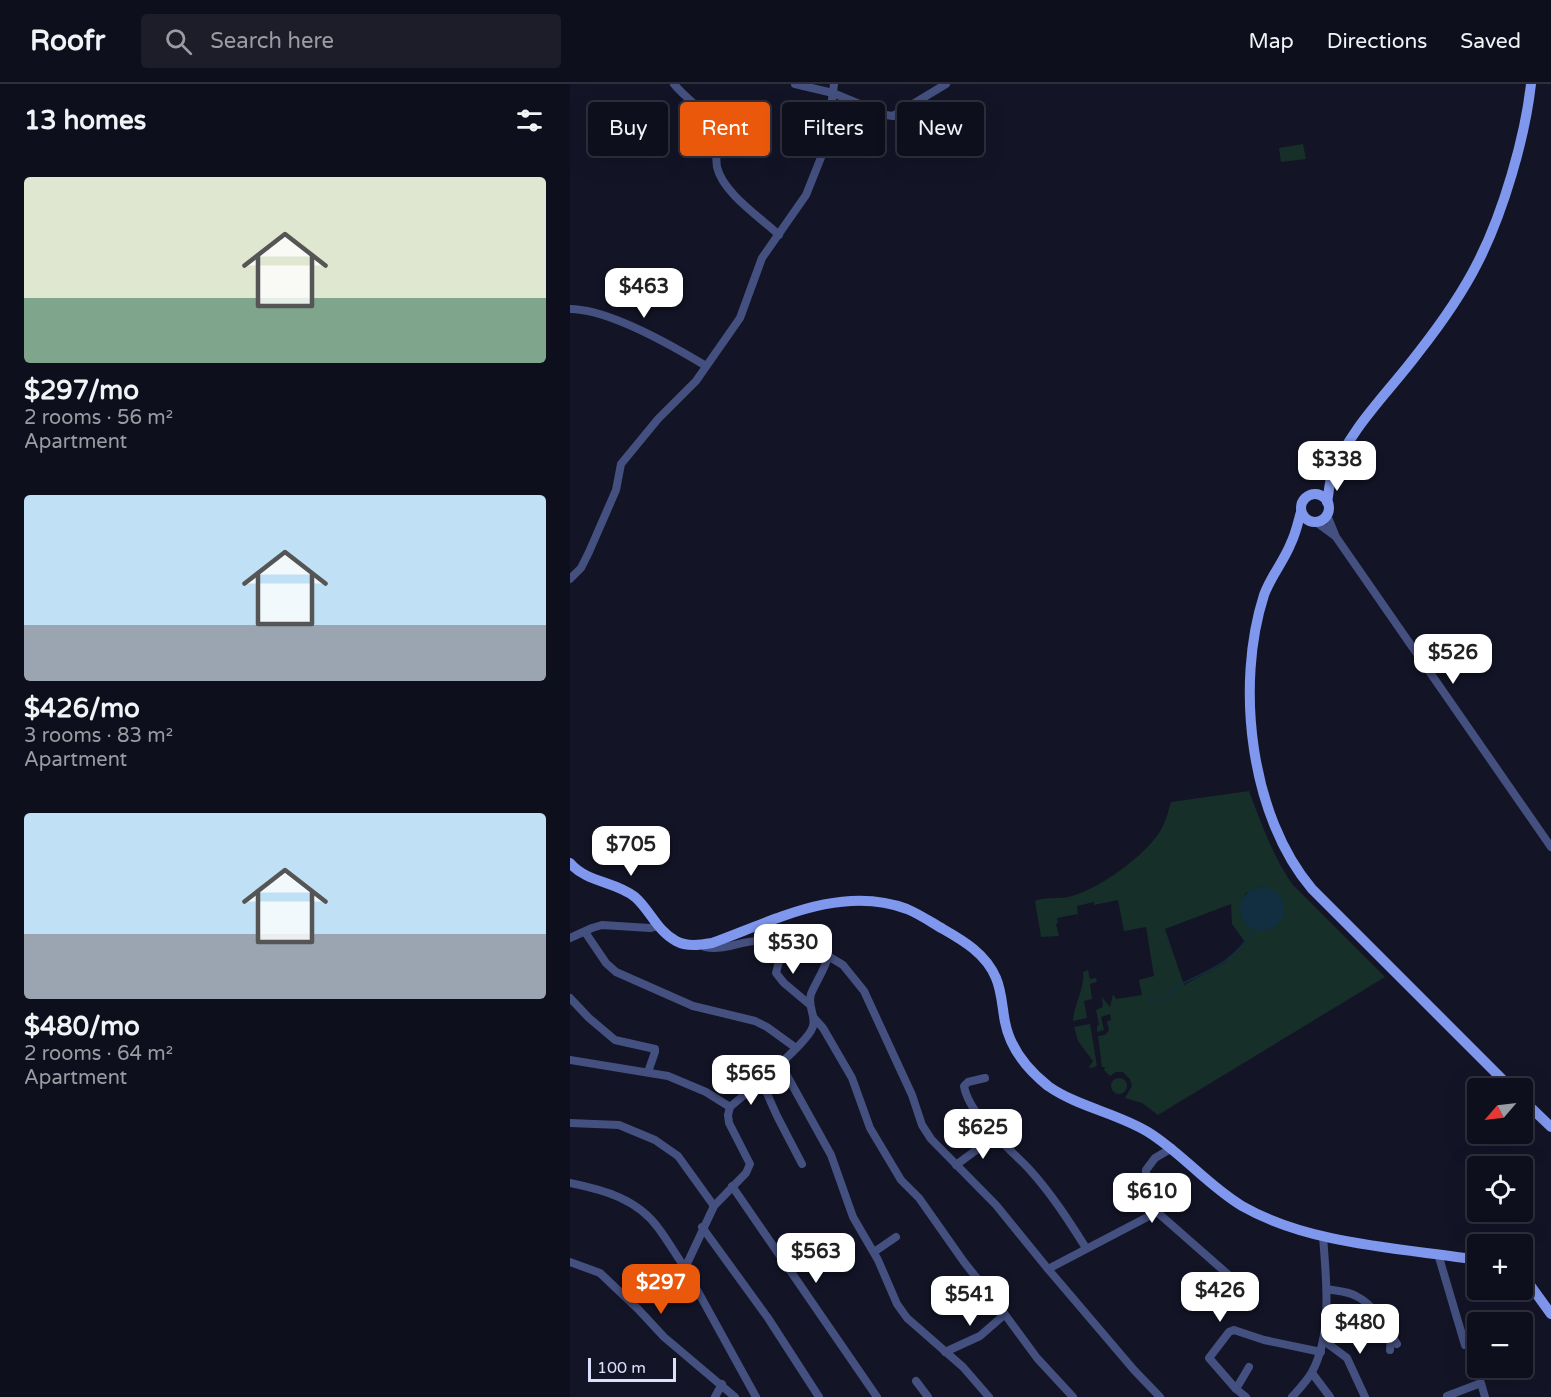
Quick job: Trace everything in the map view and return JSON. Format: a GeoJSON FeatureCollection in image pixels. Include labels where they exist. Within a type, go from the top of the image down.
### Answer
{"type":"FeatureCollection","features":[{"type":"Feature","properties":{"kind":"main road"},"geometry":{"type":"LineString","coordinates":[[1501,1078],[1312,889],[1296,869],[1275,829],[1253,743],[1249,686],[1253,643],[1264,594],[1291,543],[1302,503],[1331,476],[1359,426],[1454,304],[1478,261],[1489,238],[1515,162],[1531,84]]}},
{"type":"Feature","properties":{"kind":"main road"},"geometry":{"type":"LineString","coordinates":[[1291,543],[1315,522],[1323,520],[1327,515],[1331,476]]}},
{"type":"Feature","properties":{"kind":"main road"},"geometry":{"type":"LineString","coordinates":[[1312,494],[1321,496],[1327,502]]}},
{"type":"Feature","properties":{"kind":"main road"},"geometry":{"type":"LineString","coordinates":[[1301,512],[1307,520],[1315,522]]}},
{"type":"Feature","properties":{"kind":"main road"},"geometry":{"type":"LineString","coordinates":[[570,863],[583,874],[625,890],[635,897],[658,926],[679,943],[701,945],[723,939],[777,917],[835,903],[872,901],[908,910],[955,936],[974,949],[986,961],[997,980],[1005,1024],[1020,1058],[1050,1087],[1146,1131],[1172,1148],[1218,1191],[1274,1222],[1306,1233],[1372,1246],[1467,1258]]}},
{"type":"Feature","properties":{"kind":"main road"},"geometry":{"type":"LineString","coordinates":[[1533,1110],[1551,1127]]}},
{"type":"Feature","properties":{"kind":"main road"},"geometry":{"type":"LineString","coordinates":[[1533,1289],[1551,1314]]}},
{"type":"Feature","properties":{"kind":"street"},"geometry":{"type":"LineString","coordinates":[[674,84],[711,123],[716,142],[717,166],[726,184],[735,196],[779,235]]}},
{"type":"Feature","properties":{"kind":"street"},"geometry":{"type":"LineString","coordinates":[[795,84],[833,88],[886,115],[893,116],[946,84]]}},
{"type":"Feature","properties":{"kind":"street"},"geometry":{"type":"LineString","coordinates":[[570,579],[581,568],[589,552],[616,490],[621,464],[658,419],[696,381],[741,318],[762,258],[806,195],[826,145],[833,88]]}},
{"type":"Feature","properties":{"kind":"street"},"geometry":{"type":"LineString","coordinates":[[570,309],[591,312],[664,341],[706,366]]}},
{"type":"Feature","properties":{"kind":"street"},"geometry":{"type":"LineString","coordinates":[[1327,515],[1336,537],[1551,847]]}},
{"type":"Feature","properties":{"kind":"street"},"geometry":{"type":"LineString","coordinates":[[1315,522],[1336,537]]}},
{"type":"Feature","properties":{"kind":"street"},"geometry":{"type":"LineString","coordinates":[[570,938],[602,925],[650,928],[658,926]]}},
{"type":"Feature","properties":{"kind":"street"},"geometry":{"type":"LineString","coordinates":[[585,932],[606,963],[616,972],[683,1003],[755,1021],[796,1048]]}},
{"type":"Feature","properties":{"kind":"street"},"geometry":{"type":"LineString","coordinates":[[701,945],[722,948],[753,941],[784,942],[828,956],[843,965],[864,991],[912,1095],[922,1125],[931,1139],[996,1205],[1134,1370],[1160,1397]]}},
{"type":"Feature","properties":{"kind":"street"},"geometry":{"type":"LineString","coordinates":[[784,942],[776,973],[784,983],[809,1004]]}},
{"type":"Feature","properties":{"kind":"street"},"geometry":{"type":"LineString","coordinates":[[685,1268],[702,1227],[714,1206],[746,1173],[750,1164],[729,1123],[730,1107],[796,1048],[813,1029],[810,996],[828,956]]}},
{"type":"Feature","properties":{"kind":"street"},"geometry":{"type":"LineString","coordinates":[[570,998],[615,1040],[655,1049],[656,1052],[648,1072]]}},
{"type":"Feature","properties":{"kind":"street"},"geometry":{"type":"LineString","coordinates":[[812,1016],[823,1028],[852,1078],[870,1128],[901,1180],[919,1198],[1037,1358],[1071,1396]]}},
{"type":"Feature","properties":{"kind":"street"},"geometry":{"type":"LineString","coordinates":[[570,1060],[668,1076],[730,1107]]}},
{"type":"Feature","properties":{"kind":"street"},"geometry":{"type":"LineString","coordinates":[[780,1063],[831,1155],[853,1217],[874,1252],[897,1304],[907,1318],[963,1367],[988,1397]]}},
{"type":"Feature","properties":{"kind":"street"},"geometry":{"type":"LineString","coordinates":[[985,1078],[968,1082],[964,1086],[974,1107],[995,1136],[1029,1169],[1086,1248]]}},
{"type":"Feature","properties":{"kind":"street"},"geometry":{"type":"LineString","coordinates":[[761,1080],[802,1164]]}},
{"type":"Feature","properties":{"kind":"street"},"geometry":{"type":"LineString","coordinates":[[570,1124],[619,1125],[655,1140],[678,1156],[714,1206]]}},
{"type":"Feature","properties":{"kind":"street"},"geometry":{"type":"LineString","coordinates":[[956,1165],[995,1136]]}},
{"type":"Feature","properties":{"kind":"street"},"geometry":{"type":"LineString","coordinates":[[1172,1148],[1155,1158],[1146,1170],[1146,1178],[1157,1212],[1240,1285]]}},
{"type":"Feature","properties":{"kind":"street"},"geometry":{"type":"LineString","coordinates":[[570,1183],[600,1189],[627,1200],[649,1217],[685,1268],[756,1397]]}},
{"type":"Feature","properties":{"kind":"street"},"geometry":{"type":"LineString","coordinates":[[732,1186],[877,1397]]}},
{"type":"Feature","properties":{"kind":"street"},"geometry":{"type":"LineString","coordinates":[[1048,1269],[1157,1212]]}},
{"type":"Feature","properties":{"kind":"street"},"geometry":{"type":"LineString","coordinates":[[702,1227],[773,1326],[819,1397]]}},
{"type":"Feature","properties":{"kind":"street"},"geometry":{"type":"LineString","coordinates":[[1292,1397],[1312,1373],[1321,1352],[1327,1289],[1323,1236]]}},
{"type":"Feature","properties":{"kind":"street"},"geometry":{"type":"LineString","coordinates":[[874,1252],[896,1237]]}},
{"type":"Feature","properties":{"kind":"street"},"geometry":{"type":"LineString","coordinates":[[1438,1254],[1465,1345]]}},
{"type":"Feature","properties":{"kind":"street"},"geometry":{"type":"LineString","coordinates":[[570,1262],[600,1273],[664,1337],[735,1397]]}},
{"type":"Feature","properties":{"kind":"street"},"geometry":{"type":"LineString","coordinates":[[1327,1289],[1356,1296],[1380,1318],[1391,1335],[1393,1347]]}},
{"type":"Feature","properties":{"kind":"street"},"geometry":{"type":"LineString","coordinates":[[945,1352],[980,1336],[1004,1315]]}},
{"type":"Feature","properties":{"kind":"street"},"geometry":{"type":"LineString","coordinates":[[1245,1397],[1209,1358],[1229,1332],[1234,1330],[1264,1340],[1321,1352]]}},
{"type":"Feature","properties":{"kind":"street"},"geometry":{"type":"LineString","coordinates":[[1323,1340],[1347,1358],[1365,1397]]}},
{"type":"Feature","properties":{"kind":"street"},"geometry":{"type":"LineString","coordinates":[[1236,1389],[1249,1367]]}},
{"type":"Feature","properties":{"kind":"street"},"geometry":{"type":"LineString","coordinates":[[1312,1373],[1330,1397]]}},
{"type":"Feature","properties":{"kind":"street"},"geometry":{"type":"LineString","coordinates":[[916,1381],[928,1397]]}},
{"type":"Feature","properties":{"kind":"street"},"geometry":{"type":"LineString","coordinates":[[1446,1396],[1481,1381],[1485,1397]]}},
{"type":"Feature","properties":{"kind":"street"},"geometry":{"type":"LineString","coordinates":[[715,1397],[722,1384]]}},
{"type":"Feature","properties":{"kind":"green space"},"geometry":{"type":"Polygon","coordinates":[[[1303,144],[1306,159],[1281,162],[1279,148],[1303,144]]]}},
{"type":"Feature","properties":{"kind":"green space"},"geometry":{"type":"Polygon","coordinates":[[[1249,791],[1273,851],[1292,884],[1385,977],[1158,1115],[1142,1103],[1125,1098],[1132,1086],[1130,1079],[1123,1072],[1116,1072],[1110,1076],[1104,1070],[1105,1067],[1102,1067],[1098,1036],[1105,1035],[1109,1030],[1107,1021],[1111,1020],[1110,1014],[1101,1017],[1104,1030],[1097,1032],[1099,1025],[1096,1010],[1103,1007],[1102,997],[1110,1007],[1113,994],[1116,999],[1142,995],[1139,980],[1154,976],[1146,927],[1124,931],[1118,900],[1094,905],[1094,902],[1077,906],[1078,914],[1057,918],[1059,936],[1041,937],[1035,901],[1072,896],[1108,879],[1143,852],[1152,842],[1165,822],[1171,802],[1249,791]],[[1259,887],[1246,893],[1242,900],[1274,891],[1259,887]],[[1231,904],[1165,929],[1184,985],[1224,963],[1245,942],[1232,924],[1231,904]]]}},
{"type":"Feature","properties":{"kind":"green space"},"geometry":{"type":"Polygon","coordinates":[[[1088,970],[1090,979],[1096,978],[1097,982],[1090,984],[1092,999],[1084,1001],[1087,1018],[1073,1021],[1083,972],[1088,970]]]}},
{"type":"Feature","properties":{"kind":"green space"},"geometry":{"type":"Polygon","coordinates":[[[1090,1024],[1097,1066],[1091,1068],[1089,1067],[1093,1061],[1078,1041],[1074,1027],[1090,1024]]]}},
{"type":"Feature","properties":{"kind":"green space"},"geometry":{"type":"Polygon","coordinates":[[[1119,1078],[1127,1086],[1119,1094],[1111,1086],[1119,1078]]]}},
{"type":"Feature","properties":{"kind":"water"},"geometry":{"type":"Polygon","coordinates":[[[1262,887],[1277,894],[1284,909],[1277,924],[1262,931],[1247,924],[1240,909],[1247,894],[1262,887]]]}},
{"type":"Feature","properties":{"kind":"waterway"},"geometry":{"type":"LineString","coordinates":[[1148,1001],[1168,996],[1176,987],[1229,958],[1254,929]]}}]}
